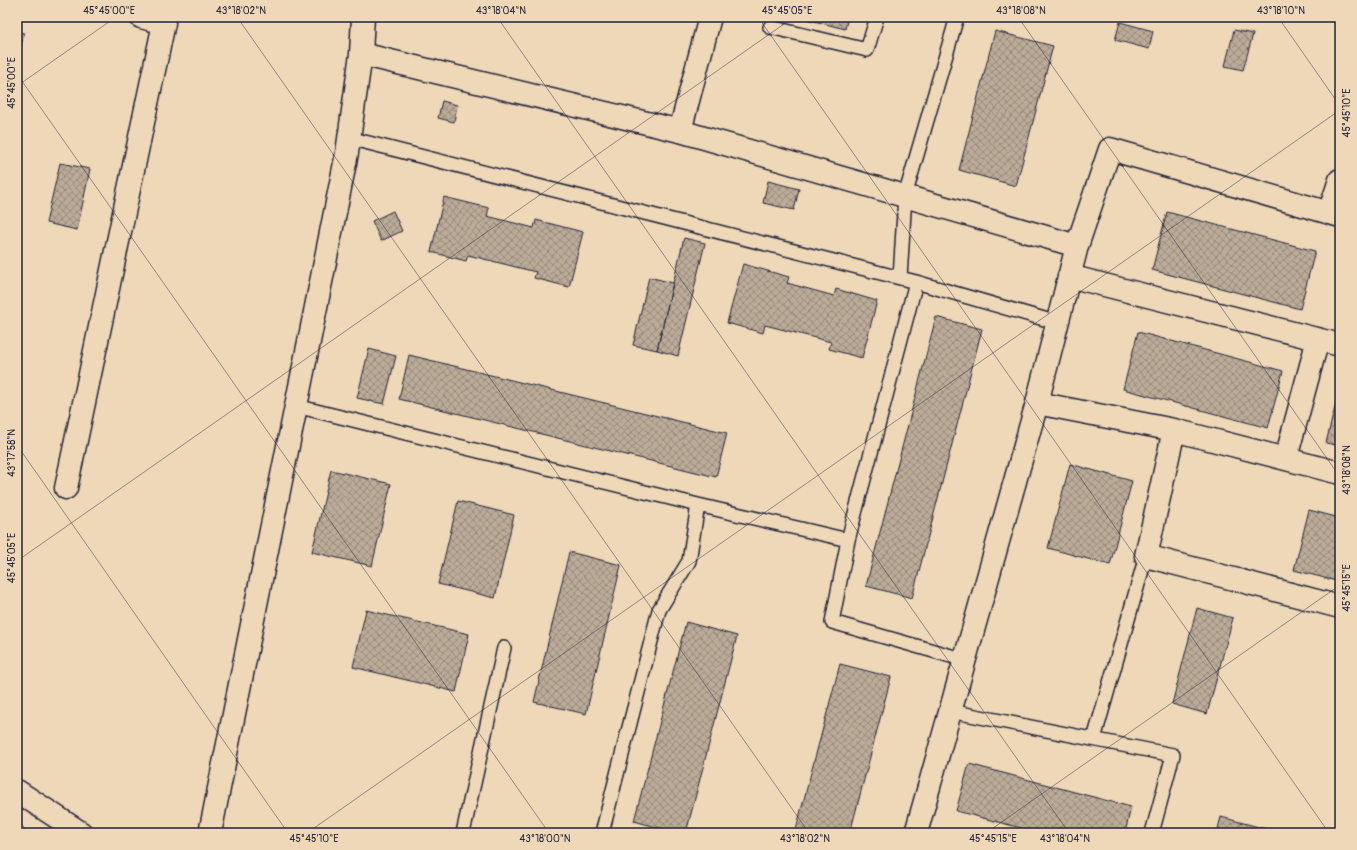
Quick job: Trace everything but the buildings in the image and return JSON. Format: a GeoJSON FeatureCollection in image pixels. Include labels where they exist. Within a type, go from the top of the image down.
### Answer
{"type":"FeatureCollection","features":[{"type":"Feature","properties":{"kind":"street"},"geometry":{"type":"LineString","coordinates":[[66,488],[164,23],[141,17]]}},
{"type":"Feature","properties":{"kind":"street"},"geometry":{"type":"LineString","coordinates":[[210,833],[349,138],[361,54],[363,17]]}},
{"type":"Feature","properties":{"kind":"street"},"geometry":{"type":"LineString","coordinates":[[680,131],[710,17]]}},
{"type":"Feature","properties":{"kind":"street"},"geometry":{"type":"LineString","coordinates":[[361,54],[680,131],[1077,246]]}},
{"type":"Feature","properties":{"kind":"street"},"geometry":{"type":"LineString","coordinates":[[916,833],[1037,403],[1077,246],[1110,149],[1335,215],[1340,180]]}},
{"type":"Feature","properties":{"kind":"street"},"geometry":{"type":"LineString","coordinates":[[1069,276],[1340,345]]}},
{"type":"Feature","properties":{"kind":"street"},"geometry":{"type":"LineString","coordinates":[[1286,458],[1318,339]]}},
{"type":"Feature","properties":{"kind":"street"},"geometry":{"type":"LineString","coordinates":[[1037,403],[1174,430],[1340,473]]}},
{"type":"Feature","properties":{"kind":"street"},"geometry":{"type":"LineString","coordinates":[[1174,430],[1146,556],[1340,607]]}},
{"type":"Feature","properties":{"kind":"street"},"geometry":{"type":"LineString","coordinates":[[17,791],[81,833]]}},
{"type":"Feature","properties":{"kind":"lane"},"geometry":{"type":"LineString","coordinates":[[770,27],[867,50],[877,17]]}},
{"type":"Feature","properties":{"kind":"lane"},"geometry":{"type":"LineString","coordinates":[[900,278],[905,196],[957,17]]}},
{"type":"Feature","properties":{"kind":"lane"},"geometry":{"type":"LineString","coordinates":[[349,138],[916,282],[1058,323]]}},
{"type":"Feature","properties":{"kind":"lane"},"geometry":{"type":"LineString","coordinates":[[916,282],[848,540],[832,622],[965,660]]}},
{"type":"Feature","properties":{"kind":"lane"},"geometry":{"type":"LineString","coordinates":[[296,406],[698,505],[848,540]]}},
{"type":"Feature","properties":{"kind":"lane"},"geometry":{"type":"LineString","coordinates":[[602,833],[659,610],[689,561],[698,505]]}},
{"type":"Feature","properties":{"kind":"lane"},"geometry":{"type":"LineString","coordinates":[[1094,739],[1146,556]]}},
{"type":"Feature","properties":{"kind":"lane"},"geometry":{"type":"LineString","coordinates":[[463,833],[504,648]]}},
{"type":"Feature","properties":{"kind":"lane"},"geometry":{"type":"LineString","coordinates":[[950,711],[1173,755],[1152,833]]}}]}
